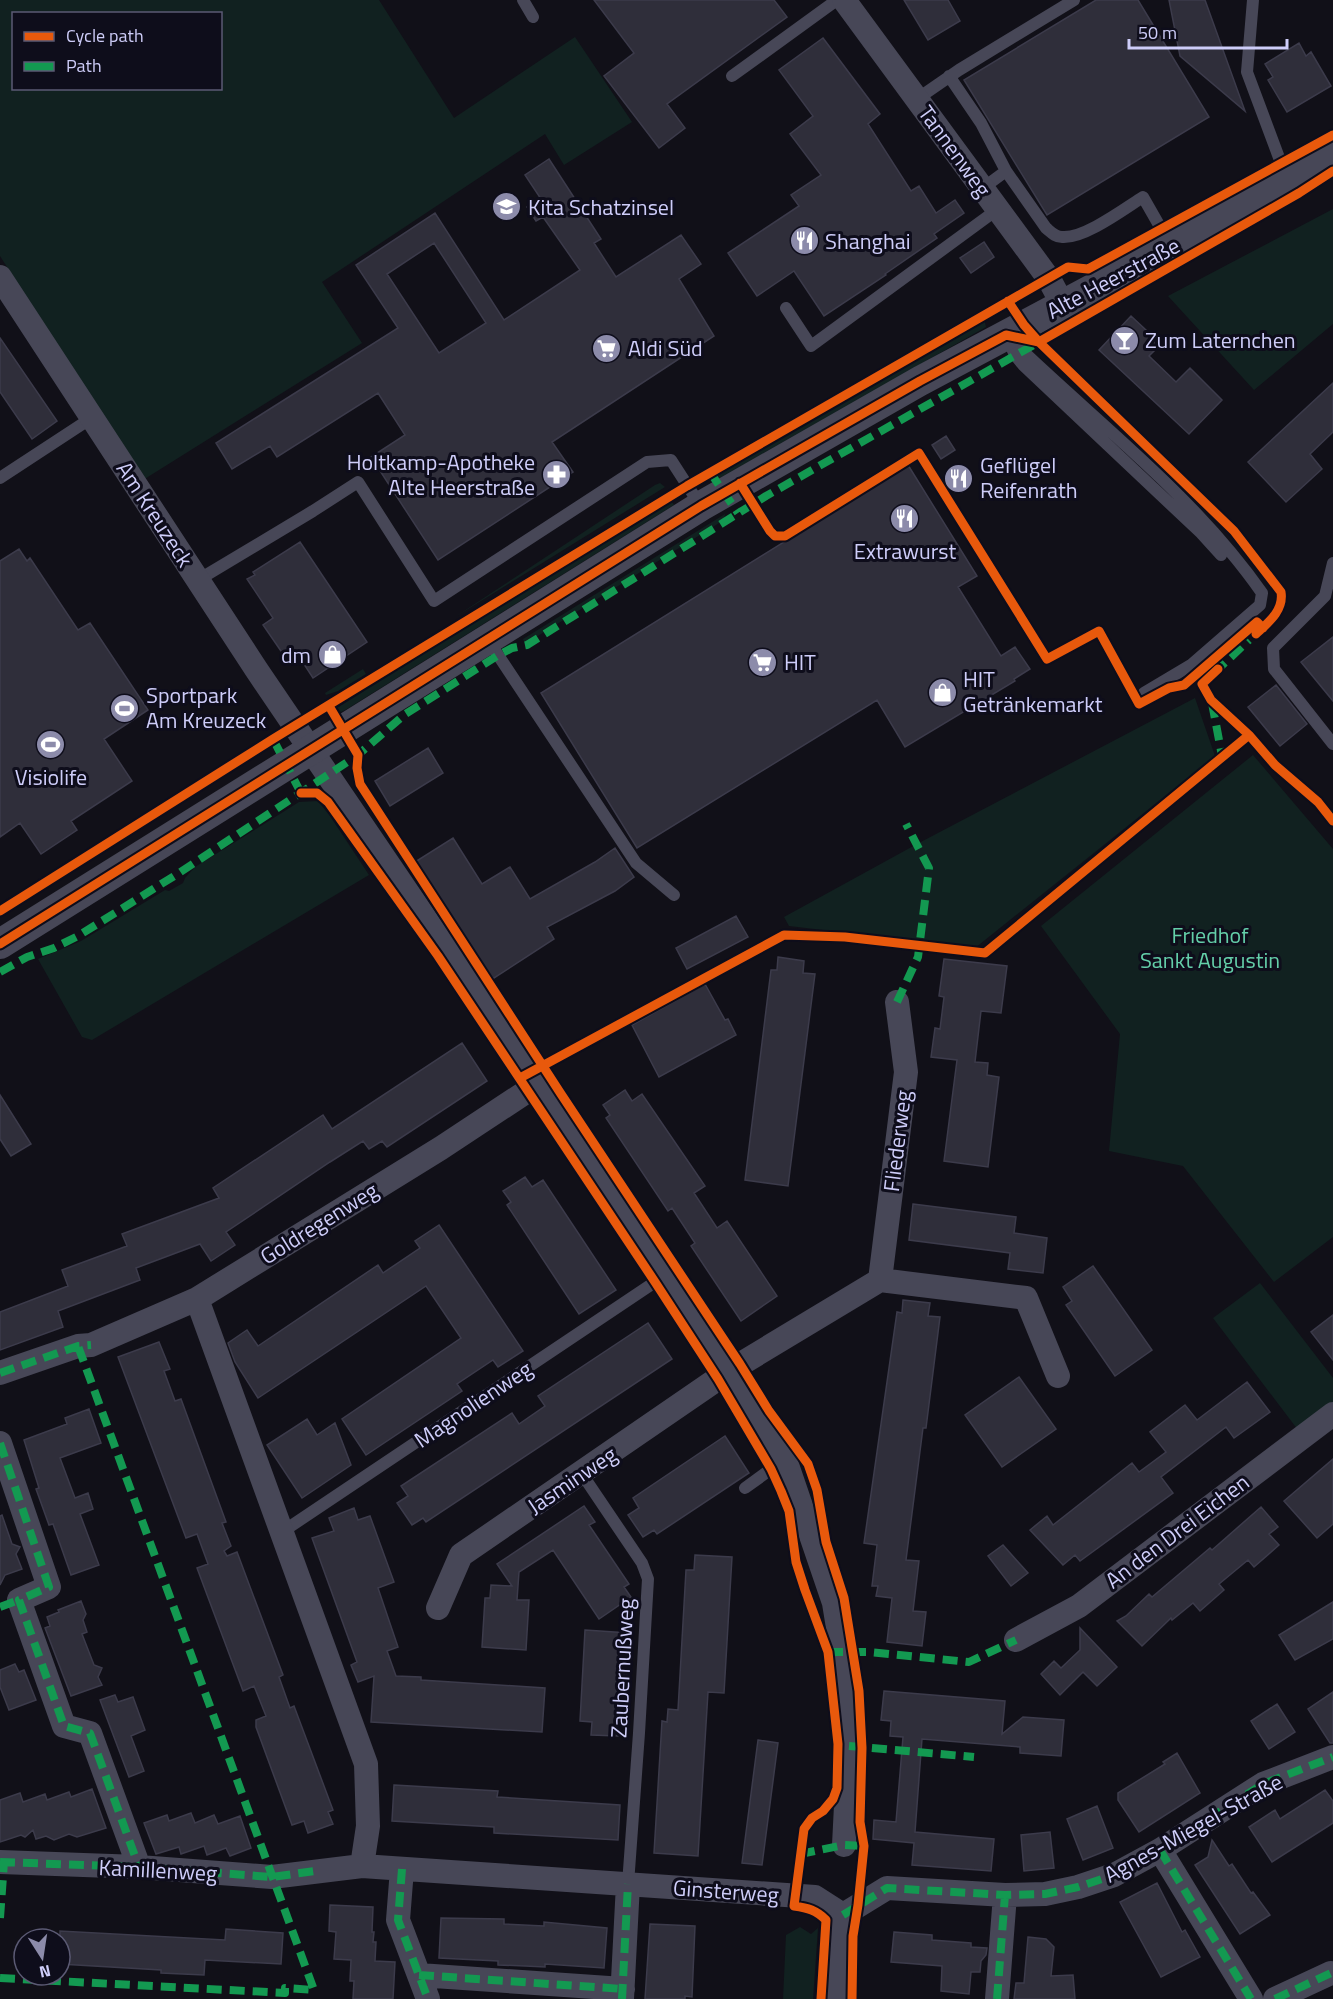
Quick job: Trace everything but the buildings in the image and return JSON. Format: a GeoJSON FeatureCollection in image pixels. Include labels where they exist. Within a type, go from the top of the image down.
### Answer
{"type":"FeatureCollection","features":[{"type":"Feature","properties":{"kind":"street","name":"Tannenweg"},"geometry":{"type":"LineString","coordinates":[[844,0],[1049,279],[1063,305]]}},
{"type":"Feature","properties":{"kind":"street","name":"Alte Heerstraße"},"geometry":{"type":"LineString","coordinates":[[0,944],[701,506],[920,381],[1171,247],[1333,152]]}},
{"type":"Feature","properties":{"kind":"street","name":"Am Kreuzeck"},"geometry":{"type":"LineString","coordinates":[[0,277],[198,580],[538,1084],[785,1459],[834,1603],[843,1652],[849,1746],[844,1845]]}},
{"type":"Feature","properties":{"kind":"street","name":"Fliederweg"},"geometry":{"type":"LineString","coordinates":[[880,1280],[906,1072],[897,1002]]}},
{"type":"Feature","properties":{"kind":"street","name":"Goldregenweg"},"geometry":{"type":"LineString","coordinates":[[0,1373],[78,1346],[91,1346],[197,1299],[441,1148],[538,1084]]}},
{"type":"Feature","properties":{"kind":"street"},"geometry":{"type":"LineString","coordinates":[[729,1371],[880,1280],[1026,1298],[1058,1376]]}},
{"type":"Feature","properties":{"kind":"street"},"geometry":{"type":"LineString","coordinates":[[197,1299],[366,1764],[368,1826],[362,1866]]}},
{"type":"Feature","properties":{"kind":"street","name":"Jasminweg"},"geometry":{"type":"LineString","coordinates":[[438,1608],[461,1555],[729,1371]]}},
{"type":"Feature","properties":{"kind":"street","name":"An den Drei Eichen"},"geometry":{"type":"LineString","coordinates":[[1016,1640],[1079,1606],[1333,1414]]}},
{"type":"Feature","properties":{"kind":"street"},"geometry":{"type":"LineString","coordinates":[[0,1443],[49,1587],[9,1604],[64,1726],[90,1733],[139,1867]]}},
{"type":"Feature","properties":{"kind":"street","name":"Agnes-Miegel-Straße"},"geometry":{"type":"LineString","coordinates":[[843,1915],[887,1888],[1005,1895],[1046,1894],[1078,1887],[1114,1875],[1160,1850],[1263,1784],[1333,1757]]}},
{"type":"Feature","properties":{"kind":"street"},"geometry":{"type":"LineString","coordinates":[[1160,1850],[1251,1999]]}},
{"type":"Feature","properties":{"kind":"street","name":"Kamillenweg"},"geometry":{"type":"LineString","coordinates":[[0,1862],[139,1867],[272,1877],[315,1871]]}},
{"type":"Feature","properties":{"kind":"street","name":"Ginsterweg"},"geometry":{"type":"LineString","coordinates":[[315,1871],[362,1866],[815,1897],[843,1915]]}},
{"type":"Feature","properties":{"kind":"street"},"geometry":{"type":"LineString","coordinates":[[402,1869],[398,1920],[428,1999]]}},
{"type":"Feature","properties":{"kind":"street"},"geometry":{"type":"LineString","coordinates":[[419,1975],[623,1994],[628,1884]]}},
{"type":"Feature","properties":{"kind":"street"},"geometry":{"type":"LineString","coordinates":[[997,1999],[1005,1895]]}},
{"type":"Feature","properties":{"kind":"street"},"geometry":{"type":"LineString","coordinates":[[836,1999],[843,1915]]}},
{"type":"Feature","properties":{"kind":"street"},"geometry":{"type":"LineString","coordinates":[[1275,1999],[1331,1973]]}},
{"type":"Feature","properties":{"kind":"lane"},"geometry":{"type":"LineString","coordinates":[[523,0],[533,17]]}},
{"type":"Feature","properties":{"kind":"lane"},"geometry":{"type":"LineString","coordinates":[[732,76],[837,0]]}},
{"type":"Feature","properties":{"kind":"lane"},"geometry":{"type":"LineString","coordinates":[[917,99],[949,76],[1074,0]]}},
{"type":"Feature","properties":{"kind":"lane"},"geometry":{"type":"LineString","coordinates":[[1253,0],[1247,72],[1287,180]]}},
{"type":"Feature","properties":{"kind":"lane"},"geometry":{"type":"LineString","coordinates":[[949,76],[981,123],[1006,171],[1040,220],[1054,235],[1062,238],[1077,235],[1143,197],[1171,247]]}},
{"type":"Feature","properties":{"kind":"lane"},"geometry":{"type":"LineString","coordinates":[[983,188],[1006,171]]}},
{"type":"Feature","properties":{"kind":"lane"},"geometry":{"type":"LineString","coordinates":[[786,308],[811,346],[998,210]]}},
{"type":"Feature","properties":{"kind":"lane"},"geometry":{"type":"LineString","coordinates":[[1006,335],[1024,366],[1201,533],[1221,555]]}},
{"type":"Feature","properties":{"kind":"lane"},"geometry":{"type":"LineString","coordinates":[[1006,335],[1211,528],[1262,593],[1260,605],[1191,665],[1144,693]]}},
{"type":"Feature","properties":{"kind":"lane"},"geometry":{"type":"LineString","coordinates":[[0,478],[93,417]]}},
{"type":"Feature","properties":{"kind":"lane"},"geometry":{"type":"LineString","coordinates":[[198,580],[358,482],[434,601],[647,462],[671,460],[701,506]]}},
{"type":"Feature","properties":{"kind":"lane"},"geometry":{"type":"LineString","coordinates":[[1333,563],[1325,596],[1273,648],[1274,669],[1333,744]]}},
{"type":"Feature","properties":{"kind":"lane"},"geometry":{"type":"LineString","coordinates":[[487,639],[636,862],[674,895]]}},
{"type":"Feature","properties":{"kind":"lane","name":"Magnolienweg"},"geometry":{"type":"LineString","coordinates":[[282,1532],[664,1276]]}},
{"type":"Feature","properties":{"kind":"lane"},"geometry":{"type":"LineString","coordinates":[[745,1488],[785,1459]]}},
{"type":"Feature","properties":{"kind":"lane","name":"Zaubernußweg"},"geometry":{"type":"LineString","coordinates":[[582,1474],[642,1563],[648,1579],[628,1884]]}},
{"type":"Feature","properties":{"kind":"green space"},"geometry":{"type":"Polygon","coordinates":[[[0,0],[379,0],[454,118],[575,37],[632,122],[564,165],[545,134],[322,282],[362,343],[143,480],[0,256],[0,0]]]}},
{"type":"Feature","properties":{"kind":"green space"},"geometry":{"type":"Polygon","coordinates":[[[1333,209],[1333,324],[1254,390],[1168,296],[1333,209]]]}},
{"type":"Feature","properties":{"kind":"green space"},"geometry":{"type":"Polygon","coordinates":[[[984,319],[986,327],[718,479],[715,474],[751,452],[984,319]]]}},
{"type":"Feature","properties":{"kind":"green space"},"geometry":{"type":"Polygon","coordinates":[[[660,483],[665,487],[455,617],[655,485],[660,483]]]}},
{"type":"Feature","properties":{"kind":"green space"},"geometry":{"type":"Polygon","coordinates":[[[670,499],[674,505],[347,709],[341,712],[337,708],[670,499]]]}},
{"type":"Feature","properties":{"kind":"green space"},"geometry":{"type":"Polygon","coordinates":[[[725,514],[724,520],[525,644],[523,639],[725,514]]]}},
{"type":"Feature","properties":{"kind":"green space"},"geometry":{"type":"Polygon","coordinates":[[[363,669],[366,674],[338,691],[326,695],[325,693],[363,669]]]}},
{"type":"Feature","properties":{"kind":"green space"},"geometry":{"type":"Polygon","coordinates":[[[1195,698],[1215,756],[975,948],[789,926],[784,917],[917,844],[1195,698]]]}},
{"type":"Feature","properties":{"kind":"green space","name":"Friedhof Sankt Augustin"},"geometry":{"type":"Polygon","coordinates":[[[1253,755],[1333,849],[1333,1237],[1274,1282],[1183,1166],[1109,1151],[1120,1034],[1041,926],[1253,755]]]}},
{"type":"Feature","properties":{"kind":"green space"},"geometry":{"type":"Polygon","coordinates":[[[318,801],[369,875],[92,1040],[82,1037],[38,959],[81,941],[165,890],[169,891],[183,883],[195,867],[299,802],[318,801]]]}},
{"type":"Feature","properties":{"kind":"green space"},"geometry":{"type":"Polygon","coordinates":[[[1260,1283],[1333,1378],[1333,1403],[1298,1430],[1213,1318],[1260,1283]]]}},
{"type":"Feature","properties":{"kind":"green space"},"geometry":{"type":"Polygon","coordinates":[[[800,1927],[811,1934],[818,1928],[813,1999],[783,1999],[786,1935],[800,1927]]]}},
{"type":"Feature","properties":{"kind":"marked path"},"geometry":{"type":"LineString","coordinates":[[0,972],[27,957],[54,948],[78,936],[179,873],[358,755],[404,715],[497,656],[512,648],[527,645],[766,496],[1039,342]]}},
{"type":"Feature","properties":{"kind":"marked path"},"geometry":{"type":"LineString","coordinates":[[710,472],[738,513]]}},
{"type":"Feature","properties":{"kind":"marked path"},"geometry":{"type":"LineString","coordinates":[[1214,673],[1249,640]]}},
{"type":"Feature","properties":{"kind":"marked path"},"geometry":{"type":"LineString","coordinates":[[1212,703],[1222,756]]}},
{"type":"Feature","properties":{"kind":"marked path"},"geometry":{"type":"LineString","coordinates":[[273,739],[301,793]]}},
{"type":"Feature","properties":{"kind":"marked path"},"geometry":{"type":"LineString","coordinates":[[897,1002],[918,957],[929,868],[906,824]]}},
{"type":"Feature","properties":{"kind":"marked path"},"geometry":{"type":"LineString","coordinates":[[0,1373],[78,1346],[91,1345]]}},
{"type":"Feature","properties":{"kind":"marked path"},"geometry":{"type":"LineString","coordinates":[[0,1978],[285,1993],[285,1988],[314,1990],[78,1346]]}},
{"type":"Feature","properties":{"kind":"marked path"},"geometry":{"type":"LineString","coordinates":[[0,1443],[49,1587],[19,1600],[64,1726],[90,1733],[139,1867]]}},
{"type":"Feature","properties":{"kind":"marked path"},"geometry":{"type":"LineString","coordinates":[[0,1607],[19,1600]]}},
{"type":"Feature","properties":{"kind":"marked path"},"geometry":{"type":"LineString","coordinates":[[828,1652],[869,1652],[969,1662],[1016,1640]]}},
{"type":"Feature","properties":{"kind":"marked path"},"geometry":{"type":"LineString","coordinates":[[849,1746],[974,1757]]}},
{"type":"Feature","properties":{"kind":"marked path"},"geometry":{"type":"LineString","coordinates":[[843,1915],[887,1888],[1005,1895],[1045,1894],[1078,1887],[1114,1875],[1160,1850],[1263,1784],[1333,1757]]}},
{"type":"Feature","properties":{"kind":"marked path"},"geometry":{"type":"LineString","coordinates":[[800,1854],[844,1845],[864,1846]]}},
{"type":"Feature","properties":{"kind":"marked path"},"geometry":{"type":"LineString","coordinates":[[1160,1850],[1251,1999]]}},
{"type":"Feature","properties":{"kind":"marked path"},"geometry":{"type":"LineString","coordinates":[[0,1862],[139,1867],[272,1877],[315,1871]]}},
{"type":"Feature","properties":{"kind":"marked path"},"geometry":{"type":"LineString","coordinates":[[0,1918],[4,1862]]}},
{"type":"Feature","properties":{"kind":"marked path"},"geometry":{"type":"LineString","coordinates":[[402,1869],[398,1920],[428,1999]]}},
{"type":"Feature","properties":{"kind":"marked path"},"geometry":{"type":"LineString","coordinates":[[622,1999],[628,1884]]}},
{"type":"Feature","properties":{"kind":"marked path"},"geometry":{"type":"LineString","coordinates":[[997,1999],[1005,1895]]}},
{"type":"Feature","properties":{"kind":"marked path"},"geometry":{"type":"LineString","coordinates":[[1275,1999],[1331,1973]]}},
{"type":"Feature","properties":{"kind":"marked path"},"geometry":{"type":"LineString","coordinates":[[419,1975],[623,1989]]}},
{"type":"Feature","properties":{"kind":"cycle path"},"geometry":{"type":"LineString","coordinates":[[0,911],[273,739],[687,486],[1068,267],[1088,269],[1333,135]]}},
{"type":"Feature","properties":{"kind":"cycle path"},"geometry":{"type":"LineString","coordinates":[[0,944],[701,506],[920,381],[1006,335],[1039,342],[1299,193],[1333,171]]}},
{"type":"Feature","properties":{"kind":"cycle path"},"geometry":{"type":"LineString","coordinates":[[1008,301],[1039,342],[1234,531],[1281,592],[1278,610],[1256,634]]}},
{"type":"Feature","properties":{"kind":"cycle path"},"geometry":{"type":"LineString","coordinates":[[740,483],[770,531],[775,536],[785,536],[919,453],[1047,659],[1099,631],[1139,704],[1169,688],[1184,685],[1257,622],[1263,628]]}},
{"type":"Feature","properties":{"kind":"cycle path"},"geometry":{"type":"LineString","coordinates":[[1218,669],[1202,684],[1211,700],[1249,735],[1275,765],[1318,802],[1333,821]]}},
{"type":"Feature","properties":{"kind":"cycle path"},"geometry":{"type":"LineString","coordinates":[[329,706],[358,755],[357,768],[360,784],[769,1411],[808,1464],[817,1490],[826,1542],[844,1598],[859,1691],[862,1748],[860,1822],[864,1846],[853,1936],[852,1999]]}},
{"type":"Feature","properties":{"kind":"cycle path"},"geometry":{"type":"LineString","coordinates":[[520,1078],[784,935],[845,937],[985,953],[1249,735]]}},
{"type":"Feature","properties":{"kind":"cycle path"},"geometry":{"type":"LineString","coordinates":[[301,793],[317,793],[328,802],[438,956],[718,1379],[771,1469],[781,1491],[789,1511],[796,1562],[828,1652],[838,1744],[837,1788],[833,1799],[823,1811],[812,1818],[804,1829],[794,1906],[812,1910],[826,1920],[821,1999]]}},
{"type":"Feature","properties":{"kind":"place","name":"Kita Schatzinsel"},"geometry":{"type":"Point","coordinates":[507,207]}},
{"type":"Feature","properties":{"kind":"place","name":"Shanghai"},"geometry":{"type":"Point","coordinates":[804,241]}},
{"type":"Feature","properties":{"kind":"place","name":"Zum Laternchen"},"geometry":{"type":"Point","coordinates":[1124,340]}},
{"type":"Feature","properties":{"kind":"place","name":"Aldi Süd"},"geometry":{"type":"Point","coordinates":[607,348]}},
{"type":"Feature","properties":{"kind":"place","name":"Holtkamp-Apotheke Alte Heerstraße"},"geometry":{"type":"Point","coordinates":[556,475]}},
{"type":"Feature","properties":{"kind":"place","name":"Geflügel Reifenrath"},"geometry":{"type":"Point","coordinates":[959,478]}},
{"type":"Feature","properties":{"kind":"place","name":"Extrawurst"},"geometry":{"type":"Point","coordinates":[905,519]}},
{"type":"Feature","properties":{"kind":"place","name":"dm"},"geometry":{"type":"Point","coordinates":[332,655]}},
{"type":"Feature","properties":{"kind":"place","name":"HIT"},"geometry":{"type":"Point","coordinates":[763,662]}},
{"type":"Feature","properties":{"kind":"place","name":"HIT Getränkemarkt"},"geometry":{"type":"Point","coordinates":[942,692]}},
{"type":"Feature","properties":{"kind":"place","name":"Sportpark Am Kreuzeck"},"geometry":{"type":"Point","coordinates":[125,708]}},
{"type":"Feature","properties":{"kind":"place","name":"Visiolife"},"geometry":{"type":"Point","coordinates":[51,745]}}]}
